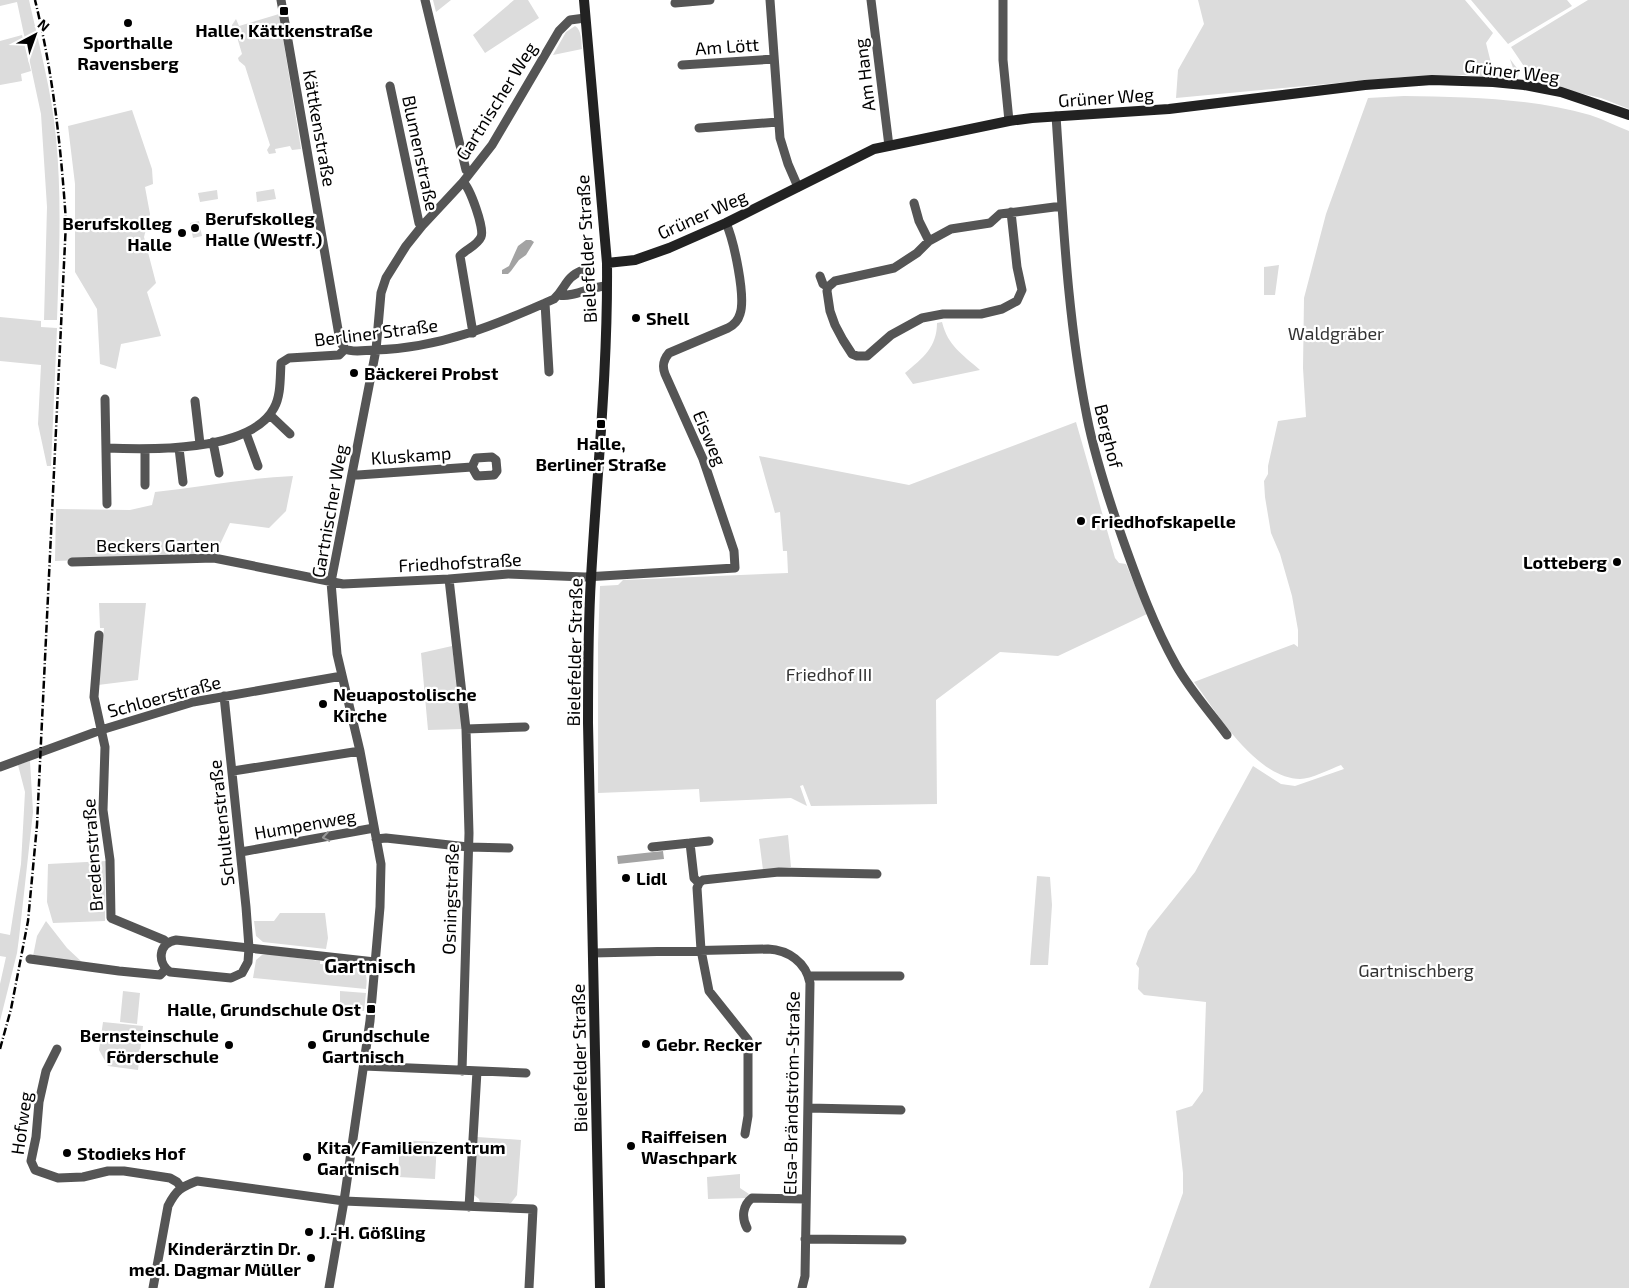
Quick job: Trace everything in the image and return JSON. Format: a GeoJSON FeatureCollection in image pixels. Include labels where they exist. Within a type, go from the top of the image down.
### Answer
{"type":"FeatureCollection","features":[{"type":"Feature","properties":{"kind":"street","name":"Kättkenstraße"},"geometry":{"type":"LineString","coordinates":[[281,0],[340,341],[345,349]]}},
{"type":"Feature","properties":{"kind":"street"},"geometry":{"type":"LineString","coordinates":[[424,0],[466,170],[470,173]]}},
{"type":"Feature","properties":{"kind":"street","name":"Bielefelder Straße"},"geometry":{"type":"LineString","coordinates":[[584,0],[607,263],[605,362],[588,639],[588,723],[600,1288]]}},
{"type":"Feature","properties":{"kind":"street"},"geometry":{"type":"LineString","coordinates":[[675,2],[710,0]]}},
{"type":"Feature","properties":{"kind":"street","name":"Am Lött"},"geometry":{"type":"LineString","coordinates":[[770,0],[780,138],[798,187]]}},
{"type":"Feature","properties":{"kind":"street","name":"Am Hang"},"geometry":{"type":"LineString","coordinates":[[871,0],[889,146]]}},
{"type":"Feature","properties":{"kind":"street"},"geometry":{"type":"LineString","coordinates":[[1003,0],[1003,60],[1009,121]]}},
{"type":"Feature","properties":{"kind":"street","name":"Gartnischer Weg"},"geometry":{"type":"LineString","coordinates":[[329,1288],[364,1066],[381,890],[381,864],[360,751],[336,645],[332,582],[376,350],[380,293],[392,268],[422,226],[463,182],[492,145],[559,31],[570,20],[585,18]]}},
{"type":"Feature","properties":{"kind":"street","name":"Am Lött"},"geometry":{"type":"LineString","coordinates":[[682,65],[774,59]]}},
{"type":"Feature","properties":{"kind":"street","name":"Grüner Weg"},"geometry":{"type":"LineString","coordinates":[[607,263],[635,260],[669,248],[726,223],[874,149],[1009,121],[1169,109],[1356,86],[1440,80],[1493,82],[1534,87],[1561,92],[1629,115]]}},
{"type":"Feature","properties":{"kind":"street","name":"Blumenstraße"},"geometry":{"type":"LineString","coordinates":[[390,86],[419,223],[422,226]]}},
{"type":"Feature","properties":{"kind":"street","name":"Berghof"},"geometry":{"type":"LineString","coordinates":[[1056,116],[1069,298],[1075,353],[1087,419],[1106,490],[1135,573],[1176,666],[1227,736]]}},
{"type":"Feature","properties":{"kind":"street"},"geometry":{"type":"LineString","coordinates":[[699,128],[778,122]]}},
{"type":"Feature","properties":{"kind":"street"},"geometry":{"type":"LineString","coordinates":[[463,182],[469,189],[482,232],[480,239],[460,256],[473,333]]}},
{"type":"Feature","properties":{"kind":"street"},"geometry":{"type":"LineString","coordinates":[[914,203],[919,221],[929,241]]}},
{"type":"Feature","properties":{"kind":"street"},"geometry":{"type":"LineString","coordinates":[[1011,212],[1017,267],[1022,290],[1017,301],[1002,309],[981,314],[943,314],[922,318],[891,335],[867,356],[857,356],[848,348],[834,325],[828,297],[828,287],[835,281],[841,278],[894,268],[916,253],[929,241],[951,229],[990,224],[1000,214],[1011,212],[1062,206]]}},
{"type":"Feature","properties":{"kind":"street","name":"Eisweg"},"geometry":{"type":"LineString","coordinates":[[591,576],[735,568],[734,551],[703,459],[665,374],[663,365],[669,353],[728,328],[736,323],[740,317],[742,298],[731,236],[726,223]]}},
{"type":"Feature","properties":{"kind":"street","name":"Berliner Straße"},"geometry":{"type":"LineString","coordinates":[[270,415],[278,399],[281,363],[289,358],[339,355],[345,349],[351,351],[392,350],[473,333],[545,303],[558,295],[573,274],[583,270]]}},
{"type":"Feature","properties":{"kind":"street"},"geometry":{"type":"LineString","coordinates":[[820,276],[823,284],[828,287]]}},
{"type":"Feature","properties":{"kind":"street","name":"Berliner Straße"},"geometry":{"type":"LineString","coordinates":[[558,295],[566,296],[589,288],[607,286]]}},
{"type":"Feature","properties":{"kind":"street"},"geometry":{"type":"LineString","coordinates":[[545,303],[549,372]]}},
{"type":"Feature","properties":{"kind":"street"},"geometry":{"type":"LineString","coordinates":[[105,399],[107,504]]}},
{"type":"Feature","properties":{"kind":"street"},"geometry":{"type":"LineString","coordinates":[[196,401],[200,444]]}},
{"type":"Feature","properties":{"kind":"street"},"geometry":{"type":"LineString","coordinates":[[106,448],[146,450],[179,448],[213,442],[246,434],[270,415],[290,434]]}},
{"type":"Feature","properties":{"kind":"street"},"geometry":{"type":"LineString","coordinates":[[246,434],[258,466]]}},
{"type":"Feature","properties":{"kind":"street"},"geometry":{"type":"LineString","coordinates":[[213,442],[219,473]]}},
{"type":"Feature","properties":{"kind":"street"},"geometry":{"type":"LineString","coordinates":[[179,448],[183,482]]}},
{"type":"Feature","properties":{"kind":"street"},"geometry":{"type":"LineString","coordinates":[[145,486],[146,450]]}},
{"type":"Feature","properties":{"kind":"street","name":"Kluskamp"},"geometry":{"type":"LineString","coordinates":[[352,474],[472,468]]}},
{"type":"Feature","properties":{"kind":"street","name":"Beckers Garten"},"geometry":{"type":"LineString","coordinates":[[72,562],[214,558],[332,582]]}},
{"type":"Feature","properties":{"kind":"street","name":"Friedhofstraße"},"geometry":{"type":"LineString","coordinates":[[332,582],[343,584],[508,574],[591,576]]}},
{"type":"Feature","properties":{"kind":"street","name":"Osningstraße"},"geometry":{"type":"LineString","coordinates":[[449,579],[466,729],[469,833],[462,1071]]}},
{"type":"Feature","properties":{"kind":"street"},"geometry":{"type":"LineString","coordinates":[[99,635],[94,697],[101,730]]}},
{"type":"Feature","properties":{"kind":"street","name":"Schloerstraße"},"geometry":{"type":"LineString","coordinates":[[0,767],[101,730],[178,706],[224,696],[342,676]]}},
{"type":"Feature","properties":{"kind":"street","name":"Schultenstraße"},"geometry":{"type":"LineString","coordinates":[[224,696],[241,852],[249,948]]}},
{"type":"Feature","properties":{"kind":"street"},"geometry":{"type":"LineString","coordinates":[[466,729],[524,727]]}},
{"type":"Feature","properties":{"kind":"street","name":"Bredenstraße"},"geometry":{"type":"LineString","coordinates":[[101,730],[105,747],[103,810],[110,860],[111,918],[164,940],[167,943],[176,940],[375,962]]}},
{"type":"Feature","properties":{"kind":"street"},"geometry":{"type":"LineString","coordinates":[[232,772],[360,751]]}},
{"type":"Feature","properties":{"kind":"street","name":"Humpenweg"},"geometry":{"type":"LineString","coordinates":[[241,852],[374,828]]}},
{"type":"Feature","properties":{"kind":"street","name":"Humpenweg"},"geometry":{"type":"LineString","coordinates":[[376,839],[386,838],[468,847],[509,848]]}},
{"type":"Feature","properties":{"kind":"street"},"geometry":{"type":"LineString","coordinates":[[652,847],[710,841]]}},
{"type":"Feature","properties":{"kind":"street"},"geometry":{"type":"LineString","coordinates":[[690,843],[694,878],[699,883]]}},
{"type":"Feature","properties":{"kind":"street"},"geometry":{"type":"LineString","coordinates":[[745,1134],[748,1116],[748,1040],[709,991],[702,950],[697,888],[699,883],[703,880],[779,872],[877,874]]}},
{"type":"Feature","properties":{"kind":"street"},"geometry":{"type":"LineString","coordinates":[[167,943],[160,955],[160,959],[166,969],[176,973],[231,978],[242,973],[246,968],[249,948]]}},
{"type":"Feature","properties":{"kind":"street","name":"Elsa-Brändström-Straße"},"geometry":{"type":"LineString","coordinates":[[593,953],[777,949],[793,957],[805,969],[810,983],[806,1239],[805,1276],[802,1288]]}},
{"type":"Feature","properties":{"kind":"street"},"geometry":{"type":"LineString","coordinates":[[30,958],[160,975],[166,969]]}},
{"type":"Feature","properties":{"kind":"street"},"geometry":{"type":"LineString","coordinates":[[808,976],[900,976]]}},
{"type":"Feature","properties":{"kind":"street","name":"Hofweg"},"geometry":{"type":"LineString","coordinates":[[57,1049],[46,1071],[39,1102],[36,1137],[31,1161],[35,1170],[58,1178],[83,1177],[108,1170],[124,1171],[170,1178],[181,1187]]}},
{"type":"Feature","properties":{"kind":"street"},"geometry":{"type":"LineString","coordinates":[[364,1066],[526,1072]]}},
{"type":"Feature","properties":{"kind":"street"},"geometry":{"type":"LineString","coordinates":[[469,1207],[477,1071]]}},
{"type":"Feature","properties":{"kind":"street"},"geometry":{"type":"LineString","coordinates":[[808,1108],[901,1110]]}},
{"type":"Feature","properties":{"kind":"street"},"geometry":{"type":"LineString","coordinates":[[152,1288],[168,1206],[173,1196],[181,1187],[197,1181],[344,1202],[533,1208],[529,1288]]}},
{"type":"Feature","properties":{"kind":"street"},"geometry":{"type":"LineString","coordinates":[[748,1228],[744,1223],[744,1208],[752,1198],[806,1199]]}},
{"type":"Feature","properties":{"kind":"street"},"geometry":{"type":"LineString","coordinates":[[806,1239],[902,1240]]}},
{"type":"Feature","properties":{"kind":"green space"},"geometry":{"type":"Polygon","coordinates":[[[0,0],[29,0],[52,103],[59,184],[60,229],[57,320],[44,320],[47,207],[41,114],[17,2],[0,6],[0,0]]]}},
{"type":"Feature","properties":{"kind":"green space"},"geometry":{"type":"Polygon","coordinates":[[[433,0],[451,0],[436,12],[433,0]]]}},
{"type":"Feature","properties":{"kind":"green space"},"geometry":{"type":"Polygon","coordinates":[[[514,0],[528,0],[539,18],[485,53],[473,35],[514,0]]]}},
{"type":"Feature","properties":{"kind":"green space"},"geometry":{"type":"Polygon","coordinates":[[[1198,0],[1465,0],[1493,33],[1486,43],[1492,67],[1512,71],[1510,59],[1519,71],[1518,77],[1514,79],[1463,75],[1402,77],[1176,98],[1178,70],[1204,24],[1198,0]]]}},
{"type":"Feature","properties":{"kind":"green space"},"geometry":{"type":"Polygon","coordinates":[[[1471,0],[1567,0],[1572,6],[1508,44],[1471,0]]]}},
{"type":"Feature","properties":{"kind":"green space"},"geometry":{"type":"Polygon","coordinates":[[[1588,0],[1629,0],[1629,109],[1601,98],[1537,83],[1511,47],[1588,0]]]}},
{"type":"Feature","properties":{"kind":"green space"},"geometry":{"type":"Polygon","coordinates":[[[279,14],[301,149],[292,150],[290,146],[275,149],[276,153],[269,154],[267,150],[270,145],[245,66],[238,58],[242,54],[235,30],[232,30],[232,25],[236,19],[239,26],[279,14]]]}},
{"type":"Feature","properties":{"kind":"green space"},"geometry":{"type":"Polygon","coordinates":[[[575,26],[580,33],[582,49],[553,55],[566,32],[575,26]]]}},
{"type":"Feature","properties":{"kind":"green space"},"geometry":{"type":"Polygon","coordinates":[[[22,35],[31,71],[21,74],[22,81],[0,85],[0,41],[22,35]]]}},
{"type":"Feature","properties":{"kind":"green space","name":"Gartnischberg"},"geometry":{"type":"Polygon","coordinates":[[[1404,96],[1474,98],[1544,105],[1600,118],[1629,131],[1629,1288],[1149,1288],[1183,1193],[1183,1173],[1176,1111],[1192,1106],[1203,1091],[1206,1002],[1144,995],[1138,989],[1139,968],[1136,964],[1148,931],[1195,872],[1253,766],[1281,784],[1295,786],[1344,769],[1341,765],[1315,776],[1300,779],[1284,776],[1268,768],[1253,756],[1226,726],[1194,682],[1294,644],[1298,647],[1298,630],[1292,596],[1280,554],[1271,533],[1264,481],[1268,474],[1278,421],[1306,417],[1303,368],[1304,298],[1326,214],[1368,98],[1404,96]]]}},
{"type":"Feature","properties":{"kind":"green space"},"geometry":{"type":"Polygon","coordinates":[[[132,110],[152,169],[153,184],[145,187],[150,214],[144,237],[156,283],[147,292],[161,336],[121,344],[116,369],[100,364],[97,309],[75,272],[75,184],[68,126],[132,110]]]}},
{"type":"Feature","properties":{"kind":"green space"},"geometry":{"type":"Polygon","coordinates":[[[274,189],[276,199],[257,202],[256,192],[274,189]]]}},
{"type":"Feature","properties":{"kind":"green space"},"geometry":{"type":"Polygon","coordinates":[[[217,190],[218,199],[200,202],[198,193],[217,190]]]}},
{"type":"Feature","properties":{"kind":"green space"},"geometry":{"type":"Polygon","coordinates":[[[199,221],[202,236],[193,238],[190,223],[199,221]]]}},
{"type":"Feature","properties":{"kind":"green space","name":"Waldgräber"},"geometry":{"type":"Polygon","coordinates":[[[1279,265],[1275,295],[1264,295],[1264,267],[1279,265]]]}},
{"type":"Feature","properties":{"kind":"green space"},"geometry":{"type":"Polygon","coordinates":[[[0,317],[41,321],[41,327],[57,328],[51,466],[47,466],[38,424],[41,365],[0,361],[0,317]]]}},
{"type":"Feature","properties":{"kind":"green space"},"geometry":{"type":"Polygon","coordinates":[[[942,322],[952,344],[980,370],[913,384],[905,373],[928,351],[935,339],[937,323],[942,322]]]}},
{"type":"Feature","properties":{"kind":"green space","name":"Friedhof III"},"geometry":{"type":"Polygon","coordinates":[[[1076,422],[1115,558],[1119,563],[1126,564],[1147,614],[1058,656],[1000,652],[936,700],[937,804],[811,806],[803,785],[800,786],[807,806],[791,798],[700,802],[699,789],[598,793],[600,586],[618,585],[623,580],[788,573],[787,551],[783,551],[780,512],[775,513],[759,456],[909,485],[1076,422]]]}},
{"type":"Feature","properties":{"kind":"green space"},"geometry":{"type":"Polygon","coordinates":[[[293,476],[286,511],[269,528],[230,523],[215,555],[55,561],[56,509],[130,510],[152,505],[155,492],[293,476]]]}},
{"type":"Feature","properties":{"kind":"green space"},"geometry":{"type":"Polygon","coordinates":[[[99,603],[146,603],[138,680],[98,685],[104,628],[100,628],[99,603]]]}},
{"type":"Feature","properties":{"kind":"green space"},"geometry":{"type":"Polygon","coordinates":[[[452,646],[463,729],[428,730],[421,653],[452,646]]]}},
{"type":"Feature","properties":{"kind":"green space"},"geometry":{"type":"Polygon","coordinates":[[[30,761],[33,812],[19,938],[0,1021],[0,984],[6,957],[0,956],[0,933],[10,935],[21,864],[25,792],[18,765],[30,761]]]}},
{"type":"Feature","properties":{"kind":"green space"},"geometry":{"type":"Polygon","coordinates":[[[788,835],[791,867],[763,870],[759,839],[788,835]]]}},
{"type":"Feature","properties":{"kind":"green space"},"geometry":{"type":"Polygon","coordinates":[[[106,861],[105,921],[53,923],[47,902],[48,864],[106,861]]]}},
{"type":"Feature","properties":{"kind":"green space"},"geometry":{"type":"Polygon","coordinates":[[[1037,876],[1050,877],[1052,905],[1048,965],[1030,965],[1037,876]]]}},
{"type":"Feature","properties":{"kind":"green space"},"geometry":{"type":"Polygon","coordinates":[[[280,913],[325,913],[328,938],[326,949],[263,942],[256,936],[254,921],[274,921],[280,913]]]}},
{"type":"Feature","properties":{"kind":"green space"},"geometry":{"type":"Polygon","coordinates":[[[46,921],[67,948],[83,963],[33,956],[37,936],[46,921]]]}},
{"type":"Feature","properties":{"kind":"green space"},"geometry":{"type":"Polygon","coordinates":[[[268,954],[320,961],[320,964],[333,965],[333,963],[359,966],[366,973],[366,989],[253,978],[256,960],[262,955],[268,954]]]}},
{"type":"Feature","properties":{"kind":"green space"},"geometry":{"type":"Polygon","coordinates":[[[123,991],[140,993],[137,1024],[120,1022],[123,991]]]}},
{"type":"Feature","properties":{"kind":"green space"},"geometry":{"type":"Polygon","coordinates":[[[340,991],[366,993],[364,1011],[340,1007],[340,991]]]}},
{"type":"Feature","properties":{"kind":"green space"},"geometry":{"type":"Polygon","coordinates":[[[103,1022],[143,1026],[138,1070],[108,1066],[99,1050],[103,1022]]]}},
{"type":"Feature","properties":{"kind":"green space"},"geometry":{"type":"Polygon","coordinates":[[[477,1137],[521,1140],[517,1195],[511,1203],[480,1202],[474,1195],[477,1137]]]}},
{"type":"Feature","properties":{"kind":"green space"},"geometry":{"type":"Polygon","coordinates":[[[400,1140],[437,1142],[435,1179],[398,1177],[400,1140]]]}},
{"type":"Feature","properties":{"kind":"green space"},"geometry":{"type":"Polygon","coordinates":[[[740,1174],[740,1188],[749,1194],[746,1198],[708,1199],[707,1177],[740,1174]]]}},
{"type":"Feature","properties":{"kind":"shaded area"},"geometry":{"type":"Polygon","coordinates":[[[526,240],[534,242],[526,255],[519,260],[508,274],[502,274],[502,270],[509,266],[518,246],[526,240]]]}},
{"type":"Feature","properties":{"kind":"shaded area"},"geometry":{"type":"Polygon","coordinates":[[[663,851],[664,859],[618,864],[617,856],[663,851]]]}},
{"type":"Feature","properties":{"kind":"railway"},"geometry":{"type":"LineString","coordinates":[[0,1049],[11,1009],[28,921],[37,825],[66,222],[55,110],[47,55],[35,0]]}},
{"type":"Feature","properties":{"kind":"place","name":"Halle, Kättkenstraße"},"geometry":{"type":"Point","coordinates":[284,11]}},
{"type":"Feature","properties":{"kind":"place","name":"Sporthalle Ravensberg"},"geometry":{"type":"Point","coordinates":[128,23]}},
{"type":"Feature","properties":{"kind":"place","name":"Berufskolleg Halle (Westf.)"},"geometry":{"type":"Point","coordinates":[195,228]}},
{"type":"Feature","properties":{"kind":"place","name":"Berufskolleg Halle"},"geometry":{"type":"Point","coordinates":[182,233]}},
{"type":"Feature","properties":{"kind":"place","name":"Shell"},"geometry":{"type":"Point","coordinates":[636,318]}},
{"type":"Feature","properties":{"kind":"place","name":"Bäckerei Probst"},"geometry":{"type":"Point","coordinates":[354,373]}},
{"type":"Feature","properties":{"kind":"place","name":"Halle, Berliner Straße"},"geometry":{"type":"Point","coordinates":[601,424]}},
{"type":"Feature","properties":{"kind":"place","name":"Friedhofskapelle"},"geometry":{"type":"Point","coordinates":[1081,521]}},
{"type":"Feature","properties":{"kind":"place","name":"Lotteberg"},"geometry":{"type":"Point","coordinates":[1617,562]}},
{"type":"Feature","properties":{"kind":"place","name":"Neuapostolische Kirche"},"geometry":{"type":"Point","coordinates":[323,704]}},
{"type":"Feature","properties":{"kind":"place","name":"Lidl"},"geometry":{"type":"Point","coordinates":[626,878]}},
{"type":"Feature","properties":{"kind":"place","name":"Halle, Grundschule Ost"},"geometry":{"type":"Point","coordinates":[371,1009]}},
{"type":"Feature","properties":{"kind":"place","name":"Gebr. Recker"},"geometry":{"type":"Point","coordinates":[646,1044]}},
{"type":"Feature","properties":{"kind":"place","name":"Bernsteinschule Förderschule"},"geometry":{"type":"Point","coordinates":[229,1045]}},
{"type":"Feature","properties":{"kind":"place","name":"Grundschule Gartnisch"},"geometry":{"type":"Point","coordinates":[312,1045]}},
{"type":"Feature","properties":{"kind":"place","name":"Raiffeisen Waschpark"},"geometry":{"type":"Point","coordinates":[631,1146]}},
{"type":"Feature","properties":{"kind":"place","name":"Stodieks Hof"},"geometry":{"type":"Point","coordinates":[67,1153]}},
{"type":"Feature","properties":{"kind":"place","name":"Kita/Familienzentrum Gartnisch"},"geometry":{"type":"Point","coordinates":[307,1157]}},
{"type":"Feature","properties":{"kind":"place","name":"J.-H. Gößling"},"geometry":{"type":"Point","coordinates":[309,1232]}},
{"type":"Feature","properties":{"kind":"place","name":"Kinderärztin Dr. med. Dagmar Müller"},"geometry":{"type":"Point","coordinates":[311,1258]}},
{"type":"Feature","properties":{"kind":"district","name":"Gartnisch"},"geometry":{"type":"Point","coordinates":[370,965]}}]}
